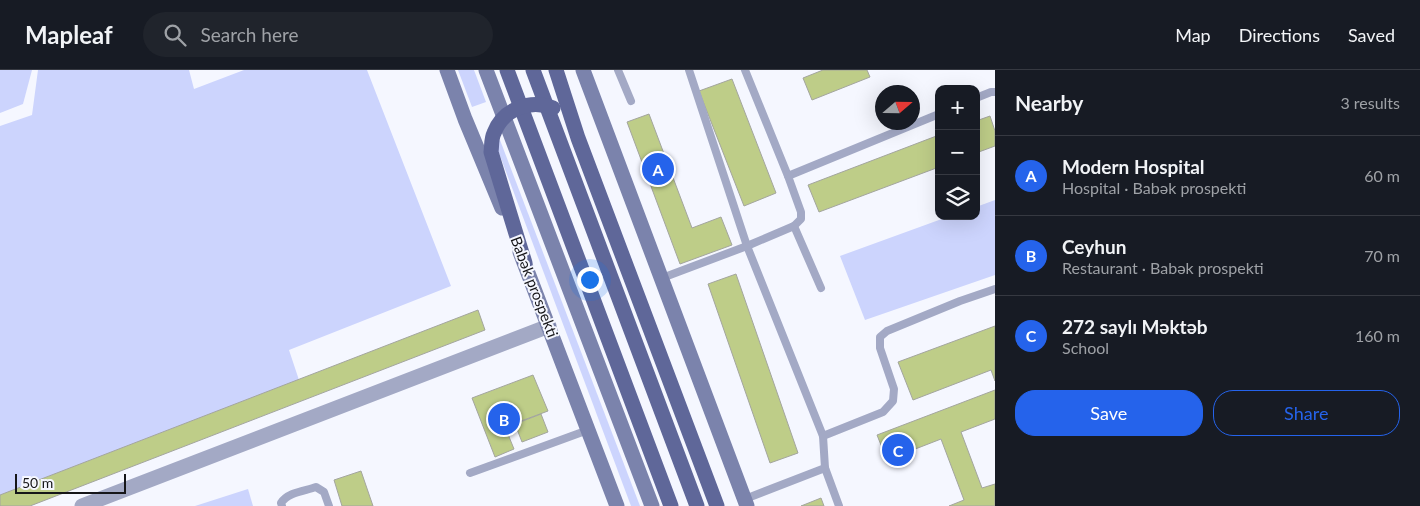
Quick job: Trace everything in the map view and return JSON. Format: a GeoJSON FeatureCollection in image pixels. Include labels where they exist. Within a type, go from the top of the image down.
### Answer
{"type":"FeatureCollection","features":[{"type":"Feature","properties":{"kind":"main road","name":"Babək prospekti"},"geometry":{"type":"LineString","coordinates":[[447,70],[465,119],[525,263],[617,506]]}},
{"type":"Feature","properties":{"kind":"main road"},"geometry":{"type":"LineString","coordinates":[[486,70],[652,506]]}},
{"type":"Feature","properties":{"kind":"main road"},"geometry":{"type":"LineString","coordinates":[[507,70],[671,506]]}},
{"type":"Feature","properties":{"kind":"main road"},"geometry":{"type":"LineString","coordinates":[[533,70],[698,506]]}},
{"type":"Feature","properties":{"kind":"main road"},"geometry":{"type":"LineString","coordinates":[[556,70],[578,138],[717,506]]}},
{"type":"Feature","properties":{"kind":"main road"},"geometry":{"type":"LineString","coordinates":[[584,70],[746,502]]}},
{"type":"Feature","properties":{"kind":"main road"},"geometry":{"type":"LineString","coordinates":[[525,263],[491,152],[493,133],[499,123],[509,113],[524,105],[539,104],[560,112],[578,138]]}},
{"type":"Feature","properties":{"kind":"street"},"geometry":{"type":"LineString","coordinates":[[82,506],[549,326]]}},
{"type":"Feature","properties":{"kind":"lane"},"geometry":{"type":"LineString","coordinates":[[618,70],[631,101]]}},
{"type":"Feature","properties":{"kind":"lane"},"geometry":{"type":"LineString","coordinates":[[689,70],[747,246],[823,436],[825,468],[839,506]]}},
{"type":"Feature","properties":{"kind":"lane"},"geometry":{"type":"LineString","coordinates":[[662,278],[747,246],[794,226],[801,219],[801,212],[788,176],[745,70]]}},
{"type":"Feature","properties":{"kind":"lane"},"geometry":{"type":"LineString","coordinates":[[980,96],[995,92]]}},
{"type":"Feature","properties":{"kind":"lane"},"geometry":{"type":"LineString","coordinates":[[788,176],[935,116]]}},
{"type":"Feature","properties":{"kind":"lane"},"geometry":{"type":"LineString","coordinates":[[794,226],[821,288]]}},
{"type":"Feature","properties":{"kind":"lane"},"geometry":{"type":"LineString","coordinates":[[823,436],[883,412],[893,401],[894,389],[880,348],[880,337],[887,331],[960,301],[995,289]]}},
{"type":"Feature","properties":{"kind":"lane"},"geometry":{"type":"LineString","coordinates":[[470,473],[588,430]]}},
{"type":"Feature","properties":{"kind":"lane"},"geometry":{"type":"LineString","coordinates":[[746,502],[825,468]]}},
{"type":"Feature","properties":{"kind":"lane"},"geometry":{"type":"LineString","coordinates":[[282,506],[281,503],[288,496],[316,487],[324,492],[329,506]]}},
{"type":"Feature","properties":{"kind":"shaded area"},"geometry":{"type":"Polygon","coordinates":[[[0,70],[32,70],[23,104],[0,113],[0,70]]]}},
{"type":"Feature","properties":{"kind":"shaded area"},"geometry":{"type":"Polygon","coordinates":[[[38,70],[189,70],[194,89],[244,70],[367,70],[451,286],[289,350],[299,380],[0,495],[0,126],[32,115],[38,70]]]}},
{"type":"Feature","properties":{"kind":"shaded area"},"geometry":{"type":"Polygon","coordinates":[[[458,70],[474,70],[486,102],[472,107],[458,70]]]}},
{"type":"Feature","properties":{"kind":"shaded area"},"geometry":{"type":"Polygon","coordinates":[[[500,140],[640,506],[631,506],[496,145],[500,140]]]}},
{"type":"Feature","properties":{"kind":"shaded area"},"geometry":{"type":"Polygon","coordinates":[[[995,200],[995,275],[865,320],[840,256],[939,220],[980,220],[980,206],[995,200]]]}},
{"type":"Feature","properties":{"kind":"shaded area"},"geometry":{"type":"Polygon","coordinates":[[[248,489],[253,506],[195,506],[248,489]]]}},
{"type":"Feature","properties":{"kind":"building"},"geometry":{"type":"Polygon","coordinates":[[[823,70],[867,70],[870,77],[812,100],[803,78],[823,70]]]}},
{"type":"Feature","properties":{"kind":"building"},"geometry":{"type":"Polygon","coordinates":[[[732,79],[776,193],[744,206],[699,91],[732,79]]]}},
{"type":"Feature","properties":{"kind":"building"},"geometry":{"type":"Polygon","coordinates":[[[649,114],[692,228],[721,217],[732,245],[680,264],[627,122],[649,114]]]}},
{"type":"Feature","properties":{"kind":"building"},"geometry":{"type":"Polygon","coordinates":[[[990,116],[995,131],[995,146],[980,152],[980,130],[980,120],[990,116]]]}},
{"type":"Feature","properties":{"kind":"building"},"geometry":{"type":"Polygon","coordinates":[[[935,137],[935,168],[819,212],[808,185],[935,137]]]}},
{"type":"Feature","properties":{"kind":"building"},"geometry":{"type":"Polygon","coordinates":[[[736,274],[798,453],[770,463],[708,284],[736,274]]]}},
{"type":"Feature","properties":{"kind":"building"},"geometry":{"type":"Polygon","coordinates":[[[478,310],[485,330],[30,506],[0,506],[0,495],[478,310]]]}},
{"type":"Feature","properties":{"kind":"building"},"geometry":{"type":"Polygon","coordinates":[[[995,326],[995,381],[991,370],[913,400],[898,362],[995,326]]]}},
{"type":"Feature","properties":{"kind":"building"},"geometry":{"type":"Polygon","coordinates":[[[533,375],[548,411],[505,427],[514,449],[495,457],[472,398],[533,375]]]}},
{"type":"Feature","properties":{"kind":"building"},"geometry":{"type":"Polygon","coordinates":[[[995,390],[995,419],[961,432],[982,488],[995,484],[995,506],[949,506],[964,500],[941,439],[887,460],[877,435],[995,390]]]}},
{"type":"Feature","properties":{"kind":"building"},"geometry":{"type":"Polygon","coordinates":[[[541,414],[548,432],[522,442],[515,424],[541,414]]]}},
{"type":"Feature","properties":{"kind":"building"},"geometry":{"type":"Polygon","coordinates":[[[361,471],[373,506],[342,506],[334,480],[361,471]]]}},
{"type":"Feature","properties":{"kind":"building"},"geometry":{"type":"Polygon","coordinates":[[[821,498],[824,506],[801,506],[821,498]]]}},
{"type":"Feature","properties":{"kind":"place","name":"Modern Hospital"},"geometry":{"type":"Point","coordinates":[658,169]}},
{"type":"Feature","properties":{"kind":"place","name":"Ceyhun"},"geometry":{"type":"Point","coordinates":[504,419]}},
{"type":"Feature","properties":{"kind":"place","name":"272 saylı Məktəb"},"geometry":{"type":"Point","coordinates":[898,450]}}]}
